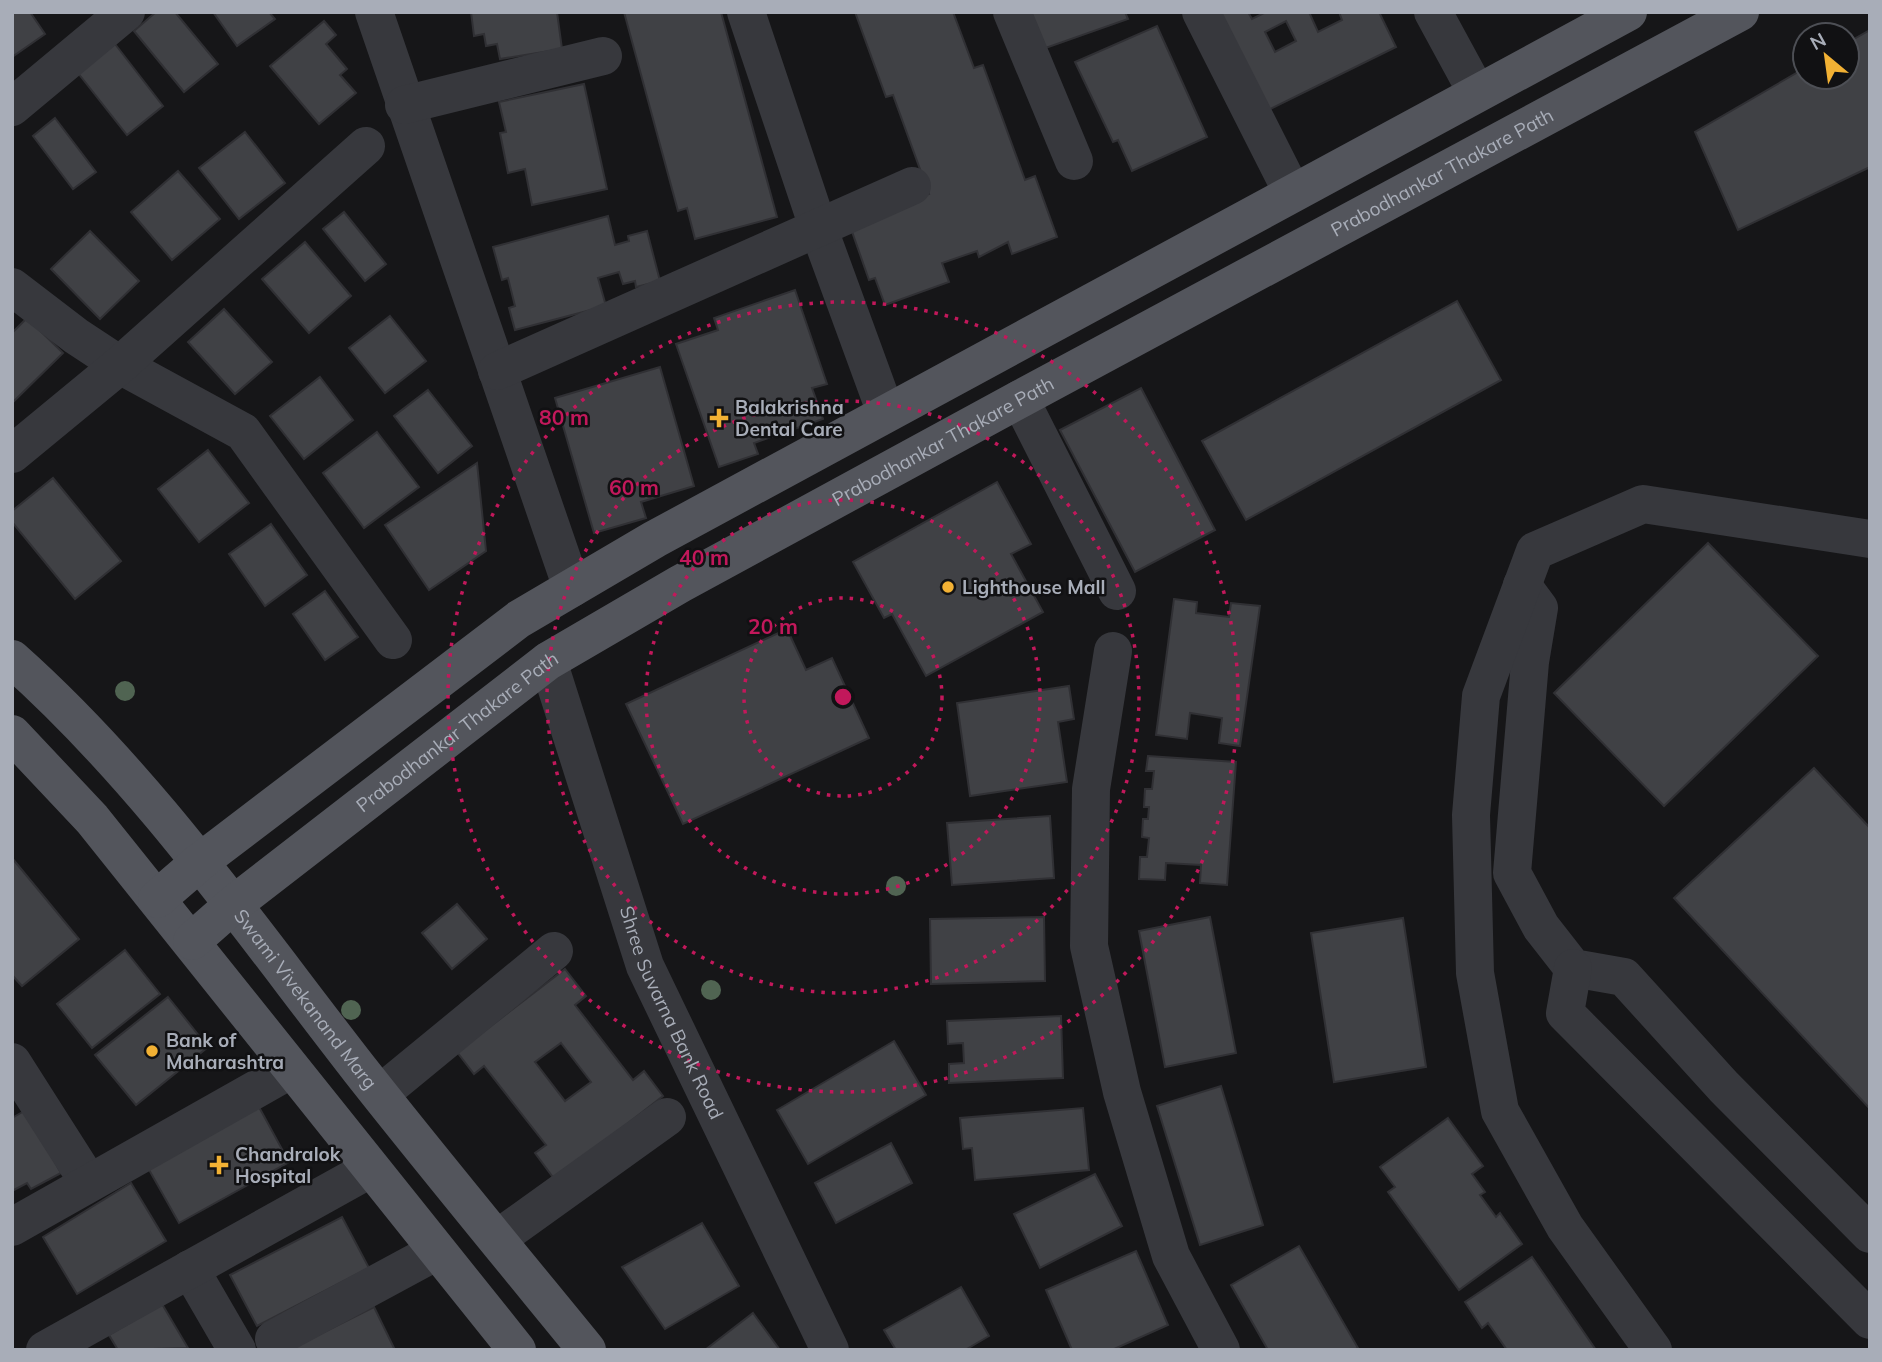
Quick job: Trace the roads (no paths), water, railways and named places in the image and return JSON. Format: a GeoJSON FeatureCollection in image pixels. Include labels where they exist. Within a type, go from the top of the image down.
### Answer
{"type":"FeatureCollection","features":[{"type":"Feature","properties":{"kind":"main road","name":"Prabodhankar Thakare Path"},"geometry":{"type":"LineString","coordinates":[[192,941],[234,904],[548,661],[680,584],[1740,12]]}},
{"type":"Feature","properties":{"kind":"main road"},"geometry":{"type":"LineString","coordinates":[[157,899],[201,861],[519,618],[886,413],[1477,93],[1615,15]]}},
{"type":"Feature","properties":{"kind":"main road","name":"Swami Vivekanand Marg"},"geometry":{"type":"LineString","coordinates":[[12,659],[133,783],[201,861],[380,1094],[587,1350]]}},
{"type":"Feature","properties":{"kind":"main road"},"geometry":{"type":"LineString","coordinates":[[12,734],[92,819],[192,941],[290,1070],[517,1350]]}},
{"type":"Feature","properties":{"kind":"street"},"geometry":{"type":"LineString","coordinates":[[12,107],[126,12]]}},
{"type":"Feature","properties":{"kind":"street"},"geometry":{"type":"LineString","coordinates":[[746,12],[818,227],[886,413]]}},
{"type":"Feature","properties":{"kind":"street"},"geometry":{"type":"LineString","coordinates":[[1012,12],[1074,161]]}},
{"type":"Feature","properties":{"kind":"street"},"geometry":{"type":"LineString","coordinates":[[1201,12],[1255,125],[1292,192]]}},
{"type":"Feature","properties":{"kind":"street"},"geometry":{"type":"LineString","coordinates":[[1433,12],[1477,93]]}},
{"type":"Feature","properties":{"kind":"street"},"geometry":{"type":"LineString","coordinates":[[373,13],[572,587]]}},
{"type":"Feature","properties":{"kind":"street"},"geometry":{"type":"LineString","coordinates":[[404,104],[603,56]]}},
{"type":"Feature","properties":{"kind":"street"},"geometry":{"type":"LineString","coordinates":[[12,454],[120,365],[366,146]]}},
{"type":"Feature","properties":{"kind":"street"},"geometry":{"type":"LineString","coordinates":[[496,370],[912,186]]}},
{"type":"Feature","properties":{"kind":"street"},"geometry":{"type":"LineString","coordinates":[[12,287],[76,336],[120,365],[243,432],[393,640]]}},
{"type":"Feature","properties":{"kind":"street"},"geometry":{"type":"LineString","coordinates":[[1020,399],[1117,591]]}},
{"type":"Feature","properties":{"kind":"street"},"geometry":{"type":"LineString","coordinates":[[1653,1350],[1564,1227],[1500,1111],[1475,973],[1471,815],[1481,696],[1535,551],[1643,504],[1870,540]]}},
{"type":"Feature","properties":{"kind":"street"},"geometry":{"type":"LineString","coordinates":[[1522,585],[1539,608],[1531,662],[1512,873],[1541,927],[1573,968],[1624,977],[1724,1087],[1863,1215],[1809,1258]]}},
{"type":"Feature","properties":{"kind":"street"},"geometry":{"type":"LineString","coordinates":[[1113,651],[1091,789],[1089,946],[1122,1093],[1171,1256],[1221,1350]]}},
{"type":"Feature","properties":{"kind":"street","name":"Shree Suvarna Bank Road"},"geometry":{"type":"LineString","coordinates":[[548,661],[645,966],[830,1350]]}},
{"type":"Feature","properties":{"kind":"street"},"geometry":{"type":"LineString","coordinates":[[380,1094],[554,951]]}},
{"type":"Feature","properties":{"kind":"street"},"geometry":{"type":"LineString","coordinates":[[1573,968],[1565,1013],[1870,1320]]}},
{"type":"Feature","properties":{"kind":"street"},"geometry":{"type":"LineString","coordinates":[[12,1062],[89,1184]]}},
{"type":"Feature","properties":{"kind":"street"},"geometry":{"type":"LineString","coordinates":[[12,1227],[290,1070]]}},
{"type":"Feature","properties":{"kind":"street"},"geometry":{"type":"LineString","coordinates":[[497,1238],[667,1117]]}},
{"type":"Feature","properties":{"kind":"street"},"geometry":{"type":"LineString","coordinates":[[45,1350],[370,1169]]}},
{"type":"Feature","properties":{"kind":"street"},"geometry":{"type":"LineString","coordinates":[[274,1339],[437,1251]]}},
{"type":"Feature","properties":{"kind":"street"},"geometry":{"type":"LineString","coordinates":[[190,1269],[237,1350]]}},
{"type":"Feature","properties":{"kind":"place","name":"Balakrishna Dental Care"},"geometry":{"type":"Point","coordinates":[719,418]}},
{"type":"Feature","properties":{"kind":"place","name":"Lighthouse Mall"},"geometry":{"type":"Point","coordinates":[948,587]}},
{"type":"Feature","properties":{"kind":"place","name":"Bank of Maharashtra"},"geometry":{"type":"Point","coordinates":[152,1051]}},
{"type":"Feature","properties":{"kind":"place","name":"Chandralok Hospital"},"geometry":{"type":"Point","coordinates":[219,1165]}}]}
